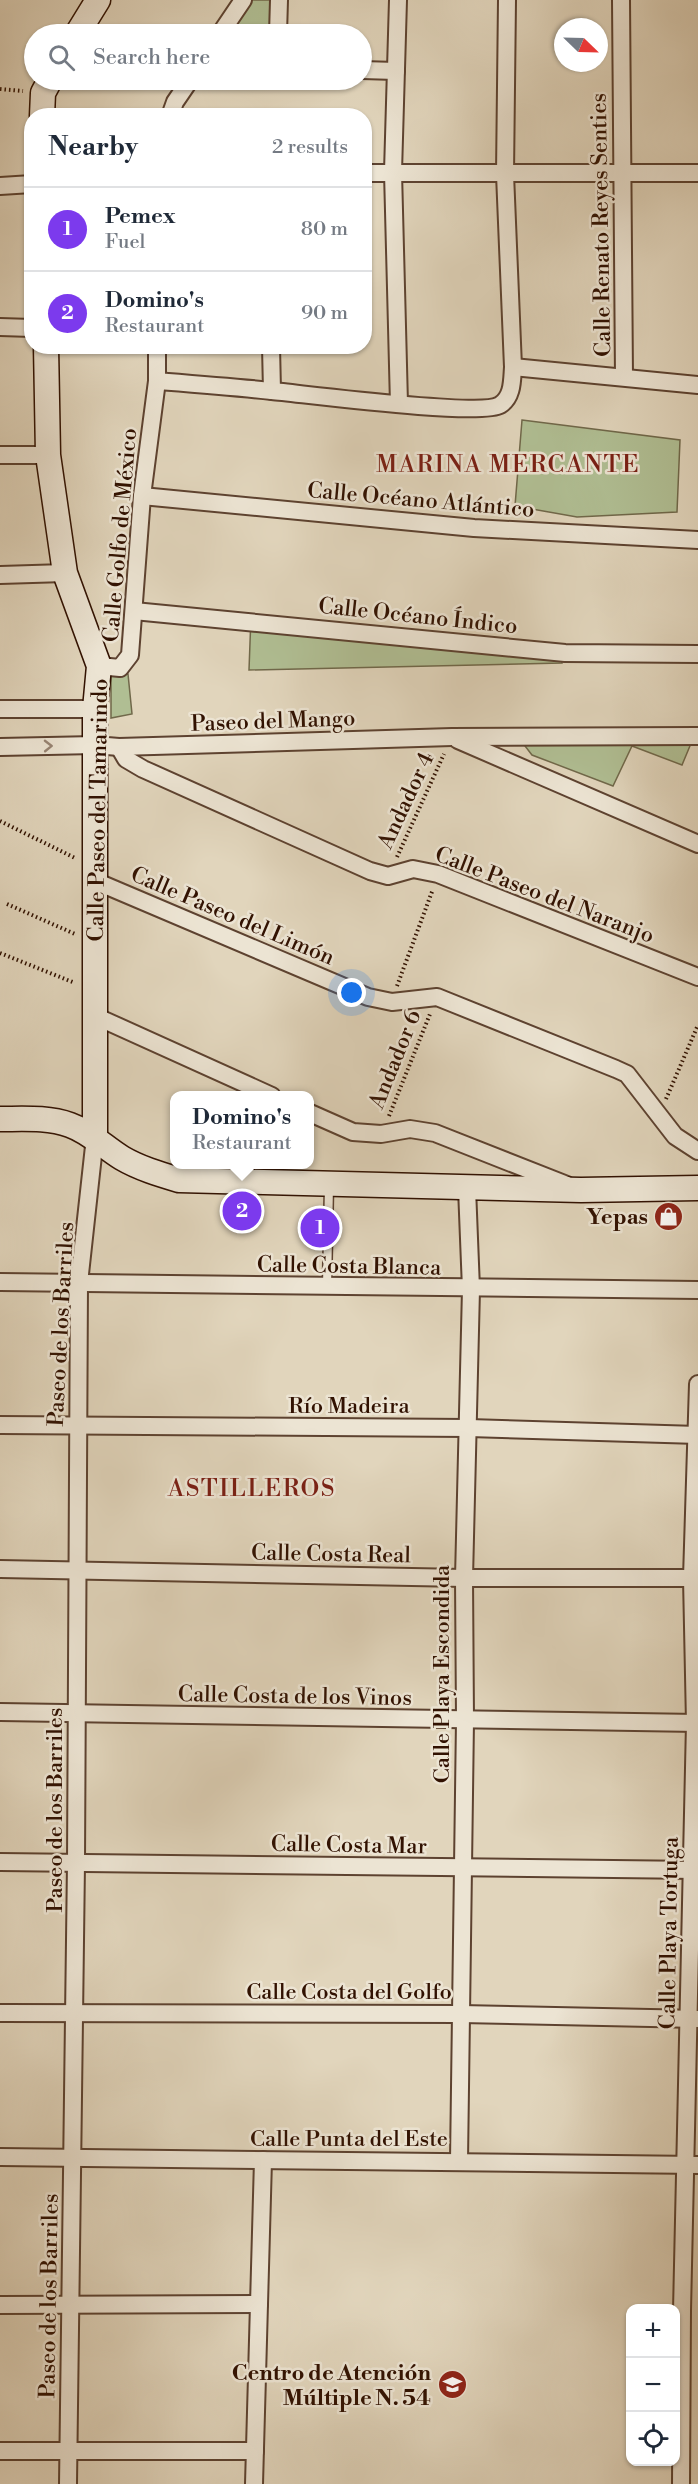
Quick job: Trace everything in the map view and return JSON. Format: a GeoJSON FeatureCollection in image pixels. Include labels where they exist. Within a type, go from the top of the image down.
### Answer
{"type":"FeatureCollection","features":[{"type":"Feature","properties":{"kind":"street"},"geometry":{"type":"LineString","coordinates":[[83,24],[98,0]]}},
{"type":"Feature","properties":{"kind":"street"},"geometry":{"type":"LineString","coordinates":[[227,24],[243,0]]}},
{"type":"Feature","properties":{"kind":"street"},"geometry":{"type":"LineString","coordinates":[[278,24],[279,0]]}},
{"type":"Feature","properties":{"kind":"street"},"geometry":{"type":"LineString","coordinates":[[398,0],[393,172],[399,404]]}},
{"type":"Feature","properties":{"kind":"street"},"geometry":{"type":"LineString","coordinates":[[157,381],[272,390],[399,404],[478,408],[492,408],[501,405],[510,394],[513,367],[505,174],[507,0]]}},
{"type":"Feature","properties":{"kind":"street","name":"Calle Renato Reyes Senties"},"geometry":{"type":"LineString","coordinates":[[621,0],[624,377]]}},
{"type":"Feature","properties":{"kind":"street"},"geometry":{"type":"LineString","coordinates":[[372,70],[396,71]]}},
{"type":"Feature","properties":{"kind":"street"},"geometry":{"type":"LineString","coordinates":[[42,108],[45,90]]}},
{"type":"Feature","properties":{"kind":"street"},"geometry":{"type":"LineString","coordinates":[[172,108],[183,90]]}},
{"type":"Feature","properties":{"kind":"street"},"geometry":{"type":"LineString","coordinates":[[372,173],[698,172]]}},
{"type":"Feature","properties":{"kind":"street"},"geometry":{"type":"LineString","coordinates":[[0,186],[24,184]]}},
{"type":"Feature","properties":{"kind":"street"},"geometry":{"type":"LineString","coordinates":[[0,327],[24,328]]}},
{"type":"Feature","properties":{"kind":"street","name":"Calle Paseo del Tamarindo"},"geometry":{"type":"LineString","coordinates":[[46,354],[48,455],[65,573],[99,666],[95,709],[107,746],[95,874],[95,1137]]}},
{"type":"Feature","properties":{"kind":"street","name":"Calle Golfo de México"},"geometry":{"type":"LineString","coordinates":[[99,666],[120,668],[127,662],[130,655],[142,496],[157,381],[157,354]]}},
{"type":"Feature","properties":{"kind":"street"},"geometry":{"type":"LineString","coordinates":[[271,354],[272,390]]}},
{"type":"Feature","properties":{"kind":"street"},"geometry":{"type":"LineString","coordinates":[[513,367],[698,385]]}},
{"type":"Feature","properties":{"kind":"street"},"geometry":{"type":"LineString","coordinates":[[0,455],[48,455]]}},
{"type":"Feature","properties":{"kind":"street","name":"Calle Océano Atlántico"},"geometry":{"type":"LineString","coordinates":[[142,496],[474,528],[698,540]]}},
{"type":"Feature","properties":{"kind":"street"},"geometry":{"type":"LineString","coordinates":[[0,575],[65,573]]}},
{"type":"Feature","properties":{"kind":"street","name":"Calle Océano Índico"},"geometry":{"type":"LineString","coordinates":[[134,611],[566,653],[698,654]]}},
{"type":"Feature","properties":{"kind":"street"},"geometry":{"type":"LineString","coordinates":[[0,709],[95,709]]}},
{"type":"Feature","properties":{"kind":"street","name":"Paseo del Mango"},"geometry":{"type":"LineString","coordinates":[[0,747],[452,737],[698,736]]}},
{"type":"Feature","properties":{"kind":"street"},"geometry":{"type":"LineString","coordinates":[[452,737],[698,844]]}},
{"type":"Feature","properties":{"kind":"street"},"geometry":{"type":"LineString","coordinates":[[107,746],[143,769],[370,871],[388,876]]}},
{"type":"Feature","properties":{"kind":"street","name":"Calle Paseo del Naranjo"},"geometry":{"type":"LineString","coordinates":[[388,876],[413,869],[438,874],[698,977]]}},
{"type":"Feature","properties":{"kind":"street","name":"Calle Paseo del Limón"},"geometry":{"type":"LineString","coordinates":[[95,874],[368,997],[392,1002],[437,997],[627,1074],[675,1136],[698,1151]]}},
{"type":"Feature","properties":{"kind":"street"},"geometry":{"type":"LineString","coordinates":[[95,1016],[263,1091]]}},
{"type":"Feature","properties":{"kind":"street"},"geometry":{"type":"LineString","coordinates":[[314,1115],[353,1132],[381,1134],[410,1129],[435,1133],[580,1190]]}},
{"type":"Feature","properties":{"kind":"street"},"geometry":{"type":"LineString","coordinates":[[0,1119],[44,1120],[70,1125],[95,1137],[121,1157],[147,1170],[179,1180],[580,1190],[698,1188]]}},
{"type":"Feature","properties":{"kind":"street","name":"Paseo de los Barriles"},"geometry":{"type":"LineString","coordinates":[[68,2484],[76,1863],[79,1283],[95,1137]]}},
{"type":"Feature","properties":{"kind":"street","name":"Calle Playa Escondida"},"geometry":{"type":"LineString","coordinates":[[459,2161],[465,1720],[464,1578],[471,1289],[466,1188]]}},
{"type":"Feature","properties":{"kind":"street","name":"Calle Costa Blanca"},"geometry":{"type":"LineString","coordinates":[[0,1282],[698,1290]]}},
{"type":"Feature","properties":{"kind":"street","name":"Calle Playa Tortuga"},"geometry":{"type":"LineString","coordinates":[[681,2484],[690,2459],[698,1384]]}},
{"type":"Feature","properties":{"kind":"street","name":"Río Madeira"},"geometry":{"type":"LineString","coordinates":[[0,1425],[469,1428],[697,1435]]}},
{"type":"Feature","properties":{"kind":"street","name":"Calle Costa Real"},"geometry":{"type":"LineString","coordinates":[[0,1569],[464,1578],[695,1578]]}},
{"type":"Feature","properties":{"kind":"street","name":"Calle Costa de los Vinos"},"geometry":{"type":"LineString","coordinates":[[0,1712],[696,1723]]}},
{"type":"Feature","properties":{"kind":"street","name":"Calle Costa Mar"},"geometry":{"type":"LineString","coordinates":[[0,1862],[695,1870]]}},
{"type":"Feature","properties":{"kind":"street","name":"Calle Costa del Golfo"},"geometry":{"type":"LineString","coordinates":[[0,2013],[461,2014],[693,2019]]}},
{"type":"Feature","properties":{"kind":"street","name":"Calle Punta del Este"},"geometry":{"type":"LineString","coordinates":[[0,2157],[692,2164]]}},
{"type":"Feature","properties":{"kind":"street"},"geometry":{"type":"LineString","coordinates":[[255,2484],[263,2160]]}},
{"type":"Feature","properties":{"kind":"street"},"geometry":{"type":"LineString","coordinates":[[0,2305],[259,2304]]}},
{"type":"Feature","properties":{"kind":"street"},"geometry":{"type":"LineString","coordinates":[[0,2451],[255,2451]]}},
{"type":"Feature","properties":{"kind":"lane"},"geometry":{"type":"LineString","coordinates":[[327,1286],[329,1185]]}},
{"type":"Feature","properties":{"kind":"path","name":"Andador 4"},"geometry":{"type":"LineString","coordinates":[[388,876],[452,737]]}},
{"type":"Feature","properties":{"kind":"path"},"geometry":{"type":"LineString","coordinates":[[0,821],[95,874]]}},
{"type":"Feature","properties":{"kind":"path"},"geometry":{"type":"LineString","coordinates":[[392,1002],[438,874]]}},
{"type":"Feature","properties":{"kind":"path"},"geometry":{"type":"LineString","coordinates":[[7,904],[95,944]]}},
{"type":"Feature","properties":{"kind":"path"},"geometry":{"type":"LineString","coordinates":[[0,953],[95,991]]}},
{"type":"Feature","properties":{"kind":"path","name":"Andador 6"},"geometry":{"type":"LineString","coordinates":[[381,1134],[437,997]]}},
{"type":"Feature","properties":{"kind":"path"},"geometry":{"type":"LineString","coordinates":[[659,1115],[698,1025]]}},
{"type":"Feature","properties":{"kind":"green space"},"geometry":{"type":"Polygon","coordinates":[[[251,0],[272,0],[273,24],[235,24],[251,0]]]}},
{"type":"Feature","properties":{"kind":"green space"},"geometry":{"type":"Polygon","coordinates":[[[522,420],[680,440],[677,512],[577,517],[515,506],[522,420]]]}},
{"type":"Feature","properties":{"kind":"green space"},"geometry":{"type":"Polygon","coordinates":[[[251,616],[561,645],[562,663],[249,670],[251,616]]]}},
{"type":"Feature","properties":{"kind":"green space"},"geometry":{"type":"Polygon","coordinates":[[[128,674],[132,714],[111,718],[111,675],[128,674]]]}},
{"type":"Feature","properties":{"kind":"green space"},"geometry":{"type":"Polygon","coordinates":[[[697,729],[682,765],[632,746],[613,786],[532,755],[525,746],[549,731],[697,729]]]}},
{"type":"Feature","properties":{"kind":"place","name":"Domino's"},"geometry":{"type":"Point","coordinates":[242,1211]}},
{"type":"Feature","properties":{"kind":"place","name":"Yepas"},"geometry":{"type":"Point","coordinates":[669,1216]}},
{"type":"Feature","properties":{"kind":"place","name":"Pemex"},"geometry":{"type":"Point","coordinates":[320,1228]}},
{"type":"Feature","properties":{"kind":"place","name":"Centro de Atención Múltiple N. 54"},"geometry":{"type":"Point","coordinates":[452,2385]}},
{"type":"Feature","properties":{"kind":"district","name":"MARINA MERCANTE"},"geometry":{"type":"Point","coordinates":[508,464]}},
{"type":"Feature","properties":{"kind":"district","name":"ASTILLEROS"},"geometry":{"type":"Point","coordinates":[252,1488]}}]}
